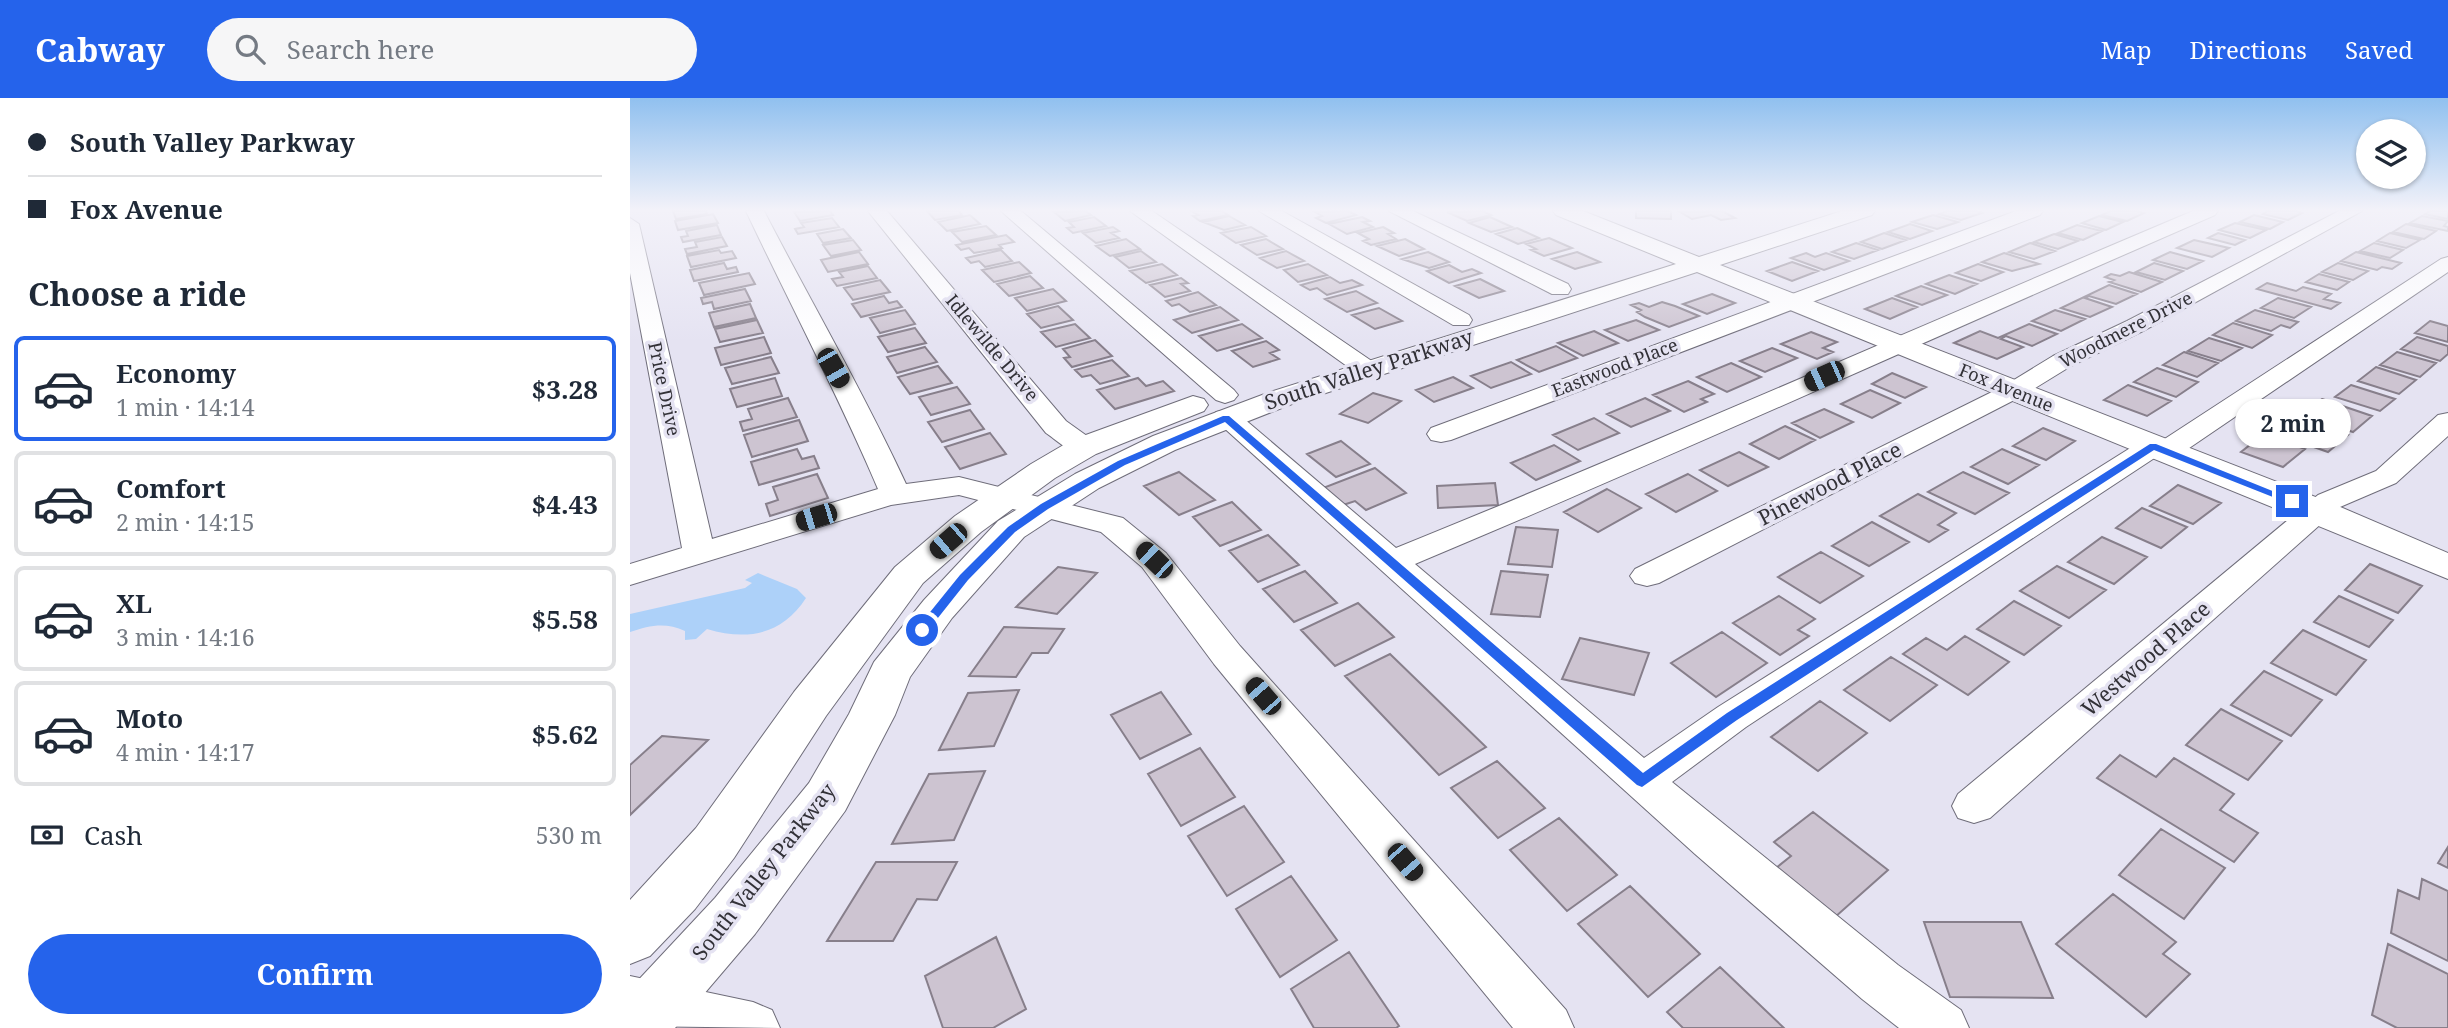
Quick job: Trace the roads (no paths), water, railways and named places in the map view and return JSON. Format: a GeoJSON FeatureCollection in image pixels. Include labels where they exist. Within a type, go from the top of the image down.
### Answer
{"type":"FeatureCollection","features":[{"type":"Feature","properties":{"kind":"main road","name":"Fox Avenue"},"geometry":{"type":"LineString","coordinates":[[1670,254],[2318,511],[2448,567]]}},
{"type":"Feature","properties":{"kind":"main road","name":"South Valley Parkway"},"geometry":{"type":"LineString","coordinates":[[638,1012],[735,916],[827,797],[873,715],[890,673],[938,609],[1012,529],[1043,471],[1084,447],[1151,419],[1225,406],[1699,254]]}},
{"type":"Feature","properties":{"kind":"main road","name":"South Valley Parkway"},"geometry":{"type":"LineString","coordinates":[[1357,363],[1461,320],[1560,289],[1705,254]]}},
{"type":"Feature","properties":{"kind":"main road","name":"South Valley Parkway"},"geometry":{"type":"LineString","coordinates":[[630,938],[675,892],[715,843],[810,704],[909,575],[968,524],[1121,463],[1225,406]]}},
{"type":"Feature","properties":{"kind":"street","name":"Price Drive"},"geometry":{"type":"LineString","coordinates":[[636,254],[699,553]]}},
{"type":"Feature","properties":{"kind":"street"},"geometry":{"type":"LineString","coordinates":[[776,254],[827,357],[858,410],[895,494]]}},
{"type":"Feature","properties":{"kind":"street","name":"Idlewilde Drive"},"geometry":{"type":"LineString","coordinates":[[913,254],[1056,427],[1084,447]]}},
{"type":"Feature","properties":{"kind":"street"},"geometry":{"type":"LineString","coordinates":[[1058,254],[1225,406],[1390,562],[1642,781],[1880,982],[1942,1028]]}},
{"type":"Feature","properties":{"kind":"street"},"geometry":{"type":"LineString","coordinates":[[1201,254],[1357,363]]}},
{"type":"Feature","properties":{"kind":"street"},"geometry":{"type":"LineString","coordinates":[[1345,254],[1461,320]]}},
{"type":"Feature","properties":{"kind":"street"},"geometry":{"type":"LineString","coordinates":[[1488,254],[1560,289]]}},
{"type":"Feature","properties":{"kind":"street","name":"Eastwood Place"},"geometry":{"type":"LineString","coordinates":[[1441,434],[1917,254]]}},
{"type":"Feature","properties":{"kind":"street"},"geometry":{"type":"LineString","coordinates":[[1390,562],[1594,479],[2108,254]]}},
{"type":"Feature","properties":{"kind":"street","name":"Woodmere Drive"},"geometry":{"type":"LineString","coordinates":[[2012,391],[2062,361],[2136,326],[2271,254]]}},
{"type":"Feature","properties":{"kind":"street"},"geometry":{"type":"LineString","coordinates":[[1642,781],[1732,717],[2159,449],[2448,262]]}},
{"type":"Feature","properties":{"kind":"street","name":"Pinewood Place"},"geometry":{"type":"LineString","coordinates":[[1647,576],[2012,391]]}},
{"type":"Feature","properties":{"kind":"street","name":"Westwood Place"},"geometry":{"type":"LineString","coordinates":[[1974,806],[2318,511],[2333,499],[2386,477],[2448,421]]}},
{"type":"Feature","properties":{"kind":"street"},"geometry":{"type":"LineString","coordinates":[[630,575],[895,494],[959,486],[1112,525],[1154,560],[1227,655],[1547,1028]]}},
{"type":"Feature","properties":{"kind":"street"},"geometry":{"type":"LineString","coordinates":[[638,1012],[753,1028]]}},
{"type":"Feature","properties":{"kind":"water"},"geometry":{"type":"Polygon","coordinates":[[[758,573],[797,589],[806,598],[786,620],[775,627],[750,634],[722,633],[707,629],[696,639],[685,640],[685,631],[671,626],[651,626],[630,632],[630,614],[745,588],[752,583],[745,580],[758,573]]]}}]}
